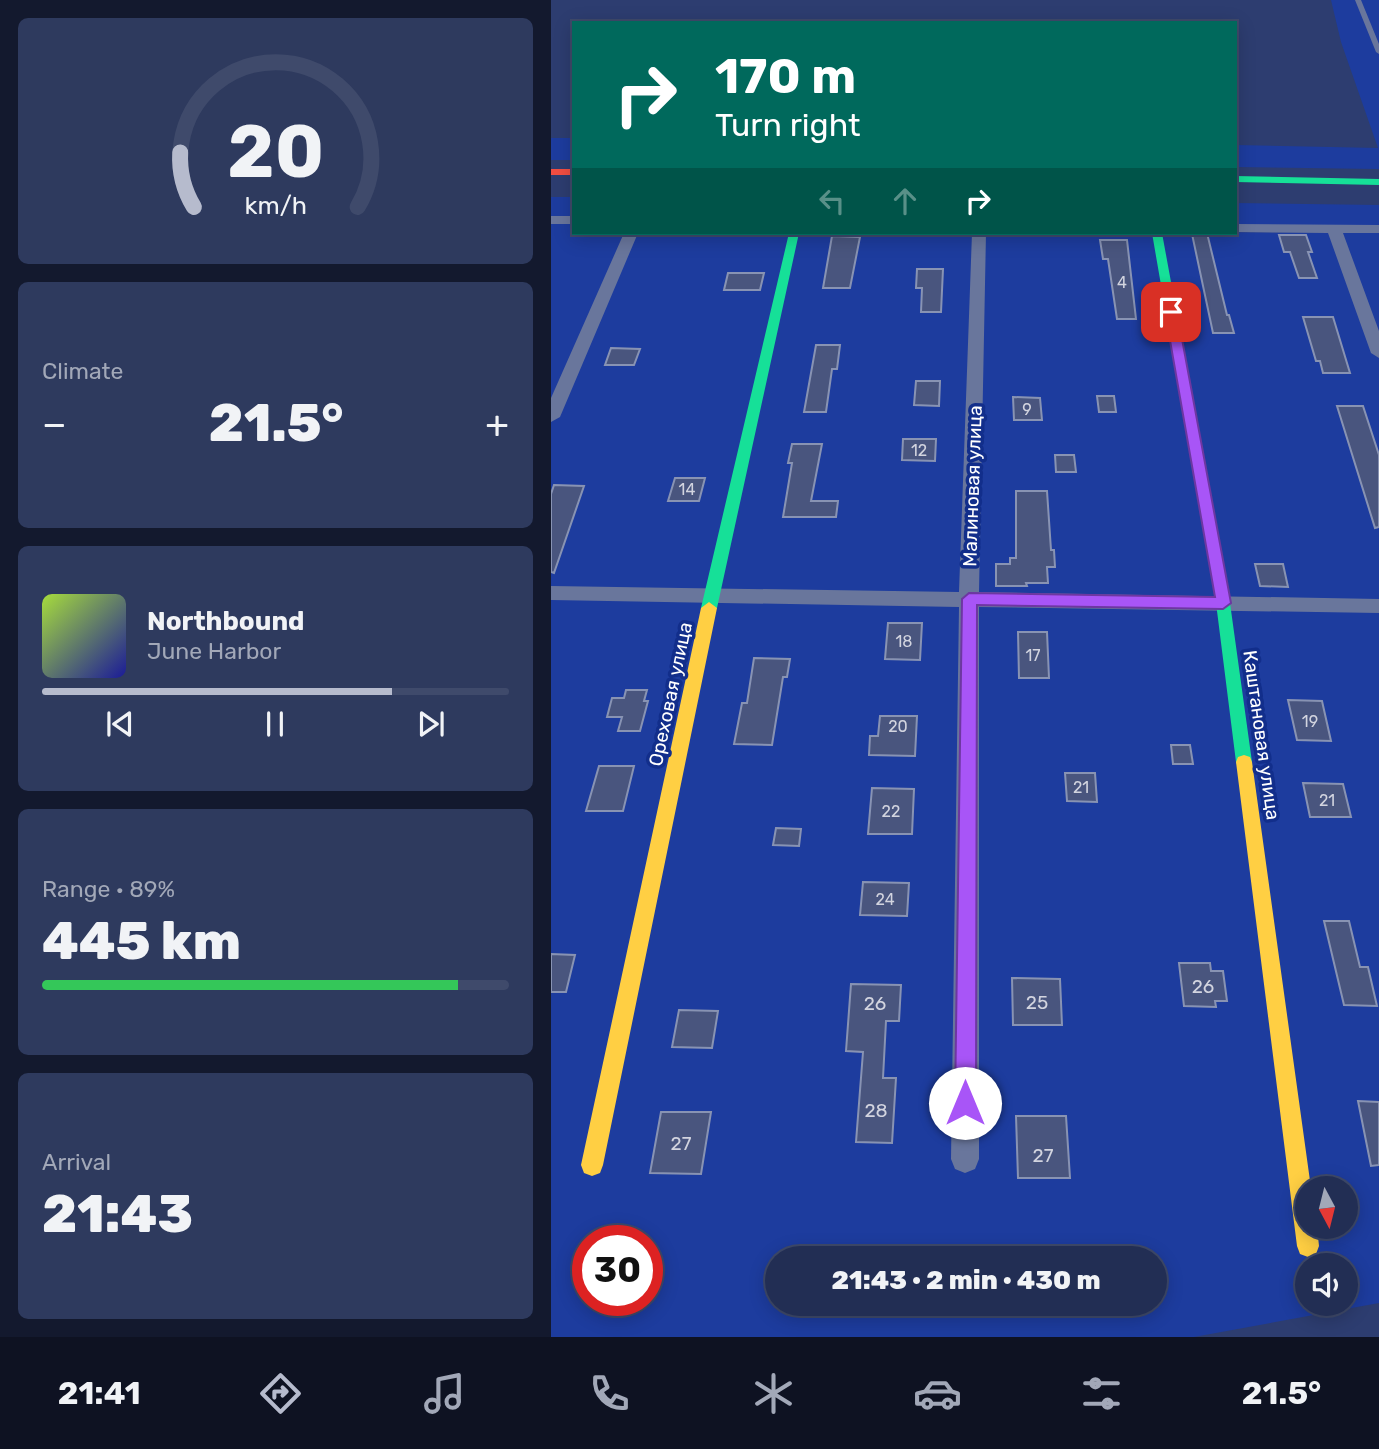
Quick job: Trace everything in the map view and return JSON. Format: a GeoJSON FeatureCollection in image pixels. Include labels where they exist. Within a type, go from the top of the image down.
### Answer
{"type":"FeatureCollection","features":[{"type":"Feature","properties":{"kind":"street"},"geometry":{"type":"LineString","coordinates":[[551,172],[572,172]]}},
{"type":"Feature","properties":{"kind":"street"},"geometry":{"type":"LineString","coordinates":[[1237,179],[1379,182]]}},
{"type":"Feature","properties":{"kind":"street"},"geometry":{"type":"LineString","coordinates":[[551,220],[572,220]]}},
{"type":"Feature","properties":{"kind":"street"},"geometry":{"type":"LineString","coordinates":[[1237,229],[1379,229]]}},
{"type":"Feature","properties":{"kind":"street"},"geometry":{"type":"LineString","coordinates":[[1334,229],[1379,353]]}},
{"type":"Feature","properties":{"kind":"street"},"geometry":{"type":"LineString","coordinates":[[551,417],[630,235]]}},
{"type":"Feature","properties":{"kind":"street","name":"Ореховая улица"},"geometry":{"type":"LineString","coordinates":[[592,1166],[712,595],[794,235]]}},
{"type":"Feature","properties":{"kind":"street","name":"Малиновая улица"},"geometry":{"type":"LineString","coordinates":[[965,1159],[969,599],[979,235]]}},
{"type":"Feature","properties":{"kind":"street","name":"Каштановая улица"},"geometry":{"type":"LineString","coordinates":[[1157,235],[1223,603],[1308,1246]]}},
{"type":"Feature","properties":{"kind":"street"},"geometry":{"type":"LineString","coordinates":[[551,593],[1379,606]]}},
{"type":"Feature","properties":{"kind":"lane"},"geometry":{"type":"LineString","coordinates":[[1358,0],[1376,37],[1379,52]]}},
{"type":"Feature","properties":{"kind":"shaded area"},"geometry":{"type":"Polygon","coordinates":[[[1331,0],[1379,0],[1379,169],[1237,167],[1237,145],[1378,148],[1341,42],[1331,0]]]}},
{"type":"Feature","properties":{"kind":"shaded area"},"geometry":{"type":"Polygon","coordinates":[[[551,138],[572,138],[572,160],[551,160],[551,138]]]}},
{"type":"Feature","properties":{"kind":"shaded area"},"geometry":{"type":"Polygon","coordinates":[[[551,197],[572,197],[572,219],[551,219],[551,197]]]}},
{"type":"Feature","properties":{"kind":"shaded area"},"geometry":{"type":"Polygon","coordinates":[[[1237,203],[1379,205],[1379,228],[1237,227],[1237,203]]]}},
{"type":"Feature","properties":{"kind":"shaded area"},"geometry":{"type":"Polygon","coordinates":[[[551,223],[572,223],[572,235],[1237,235],[1237,232],[1379,232],[1379,1303],[1358,1307],[1358,1253],[1295,1253],[1295,1316],[1308,1316],[1194,1337],[551,1337],[551,223]]]}},
{"type":"Feature","properties":{"kind":"building"},"geometry":{"type":"Polygon","coordinates":[[[1192,235],[1207,235],[1234,333],[1213,333],[1192,235]]]}},
{"type":"Feature","properties":{"kind":"building"},"geometry":{"type":"Polygon","coordinates":[[[1279,235],[1306,235],[1312,252],[1308,252],[1317,278],[1299,278],[1290,252],[1284,252],[1279,235]]]}},
{"type":"Feature","properties":{"kind":"building"},"geometry":{"type":"Polygon","coordinates":[[[832,236],[860,237],[850,288],[823,288],[832,236]]]}},
{"type":"Feature","properties":{"kind":"building"},"geometry":{"type":"Polygon","coordinates":[[[1100,240],[1127,240],[1136,319],[1117,319],[1108,259],[1103,259],[1100,240]]]}},
{"type":"Feature","properties":{"kind":"building"},"geometry":{"type":"Polygon","coordinates":[[[917,269],[943,269],[941,312],[921,312],[922,288],[916,288],[917,269]]]}},
{"type":"Feature","properties":{"kind":"building"},"geometry":{"type":"Polygon","coordinates":[[[728,273],[764,273],[760,290],[724,290],[728,273]]]}},
{"type":"Feature","properties":{"kind":"building"},"geometry":{"type":"Polygon","coordinates":[[[1303,317],[1333,317],[1350,373],[1323,373],[1320,361],[1316,361],[1303,317]]]}},
{"type":"Feature","properties":{"kind":"building"},"geometry":{"type":"Polygon","coordinates":[[[816,345],[840,345],[837,369],[832,369],[826,412],[804,412],[816,345]]]}},
{"type":"Feature","properties":{"kind":"building"},"geometry":{"type":"Polygon","coordinates":[[[611,348],[640,349],[634,365],[605,365],[611,348]]]}},
{"type":"Feature","properties":{"kind":"building"},"geometry":{"type":"Polygon","coordinates":[[[916,381],[940,381],[939,406],[914,405],[916,381]]]}},
{"type":"Feature","properties":{"kind":"building"},"geometry":{"type":"Polygon","coordinates":[[[1097,396],[1114,396],[1116,412],[1099,412],[1097,396]]]}},
{"type":"Feature","properties":{"kind":"building"},"geometry":{"type":"Polygon","coordinates":[[[1013,397],[1040,398],[1042,420],[1014,420],[1013,397]]]}},
{"type":"Feature","properties":{"kind":"building"},"geometry":{"type":"Polygon","coordinates":[[[1337,406],[1363,406],[1379,455],[1379,527],[1375,528],[1337,406]]]}},
{"type":"Feature","properties":{"kind":"building"},"geometry":{"type":"Polygon","coordinates":[[[903,439],[936,439],[935,461],[902,460],[903,439]]]}},
{"type":"Feature","properties":{"kind":"building"},"geometry":{"type":"Polygon","coordinates":[[[792,444],[822,444],[811,501],[838,501],[836,517],[783,517],[792,463],[788,463],[792,444]]]}},
{"type":"Feature","properties":{"kind":"building"},"geometry":{"type":"Polygon","coordinates":[[[1055,455],[1074,455],[1076,472],[1056,472],[1055,455]]]}},
{"type":"Feature","properties":{"kind":"building"},"geometry":{"type":"Polygon","coordinates":[[[675,478],[705,478],[699,501],[668,501],[675,478]]]}},
{"type":"Feature","properties":{"kind":"building"},"geometry":{"type":"Polygon","coordinates":[[[554,485],[584,486],[554,573],[551,572],[551,494],[554,485]]]}},
{"type":"Feature","properties":{"kind":"building"},"geometry":{"type":"Polygon","coordinates":[[[1016,491],[1047,491],[1051,550],[1054,550],[1055,567],[1047,567],[1048,583],[996,586],[996,564],[1010,564],[1010,558],[1016,558],[1016,491]]]}},
{"type":"Feature","properties":{"kind":"building"},"geometry":{"type":"Polygon","coordinates":[[[1255,564],[1283,564],[1288,587],[1260,586],[1255,564]]]}},
{"type":"Feature","properties":{"kind":"building"},"geometry":{"type":"Polygon","coordinates":[[[888,623],[922,623],[920,660],[885,659],[888,623]]]}},
{"type":"Feature","properties":{"kind":"building"},"geometry":{"type":"Polygon","coordinates":[[[1018,632],[1047,632],[1049,678],[1019,678],[1018,632]]]}},
{"type":"Feature","properties":{"kind":"building"},"geometry":{"type":"Polygon","coordinates":[[[754,658],[790,659],[787,677],[783,677],[772,745],[734,744],[742,703],[747,703],[754,658]]]}},
{"type":"Feature","properties":{"kind":"building"},"geometry":{"type":"Polygon","coordinates":[[[626,690],[647,690],[644,701],[648,701],[640,731],[618,731],[622,717],[607,717],[612,698],[624,698],[626,690]]]}},
{"type":"Feature","properties":{"kind":"building"},"geometry":{"type":"Polygon","coordinates":[[[1288,700],[1322,701],[1331,741],[1297,740],[1288,700]]]}},
{"type":"Feature","properties":{"kind":"building"},"geometry":{"type":"Polygon","coordinates":[[[880,716],[917,716],[915,756],[869,755],[870,736],[878,736],[880,716]]]}},
{"type":"Feature","properties":{"kind":"building"},"geometry":{"type":"Polygon","coordinates":[[[1171,745],[1190,745],[1193,764],[1173,764],[1171,745]]]}},
{"type":"Feature","properties":{"kind":"building"},"geometry":{"type":"Polygon","coordinates":[[[599,766],[634,766],[623,811],[586,811],[599,766]]]}},
{"type":"Feature","properties":{"kind":"building"},"geometry":{"type":"Polygon","coordinates":[[[1065,773],[1095,773],[1097,802],[1067,801],[1065,773]]]}},
{"type":"Feature","properties":{"kind":"building"},"geometry":{"type":"Polygon","coordinates":[[[1303,783],[1343,784],[1351,817],[1310,817],[1303,783]]]}},
{"type":"Feature","properties":{"kind":"building"},"geometry":{"type":"Polygon","coordinates":[[[872,788],[914,789],[912,834],[868,834],[872,788]]]}},
{"type":"Feature","properties":{"kind":"building"},"geometry":{"type":"Polygon","coordinates":[[[776,828],[801,829],[799,846],[773,845],[776,828]]]}},
{"type":"Feature","properties":{"kind":"building"},"geometry":{"type":"Polygon","coordinates":[[[863,882],[909,883],[907,916],[860,915],[863,882]]]}},
{"type":"Feature","properties":{"kind":"building"},"geometry":{"type":"Polygon","coordinates":[[[1324,921],[1349,921],[1360,967],[1368,967],[1377,1006],[1344,1005],[1324,921]]]}},
{"type":"Feature","properties":{"kind":"building"},"geometry":{"type":"Polygon","coordinates":[[[551,954],[575,955],[566,992],[551,992],[551,954]]]}},
{"type":"Feature","properties":{"kind":"building"},"geometry":{"type":"Polygon","coordinates":[[[1179,963],[1210,963],[1211,971],[1223,971],[1227,1001],[1215,1001],[1216,1007],[1184,1006],[1179,963]]]}},
{"type":"Feature","properties":{"kind":"building"},"geometry":{"type":"Polygon","coordinates":[[[1012,978],[1060,979],[1062,1025],[1013,1025],[1012,978]]]}},
{"type":"Feature","properties":{"kind":"building"},"geometry":{"type":"Polygon","coordinates":[[[851,984],[901,985],[899,1021],[886,1021],[883,1078],[896,1078],[892,1143],[856,1142],[863,1052],[846,1051],[851,984]]]}},
{"type":"Feature","properties":{"kind":"building"},"geometry":{"type":"Polygon","coordinates":[[[679,1010],[718,1011],[712,1048],[672,1047],[679,1010]]]}},
{"type":"Feature","properties":{"kind":"building"},"geometry":{"type":"Polygon","coordinates":[[[1358,1101],[1379,1102],[1379,1165],[1371,1166],[1358,1101]]]}},
{"type":"Feature","properties":{"kind":"building"},"geometry":{"type":"Polygon","coordinates":[[[661,1112],[711,1112],[701,1174],[650,1173],[661,1112]]]}},
{"type":"Feature","properties":{"kind":"building"},"geometry":{"type":"Polygon","coordinates":[[[1016,1116],[1066,1116],[1070,1178],[1018,1178],[1016,1116]]]}},
{"type":"Feature","properties":{"kind":"traffic: fast"},"geometry":{"type":"LineString","coordinates":[[1237,179],[1379,182]]}},
{"type":"Feature","properties":{"kind":"traffic: fast"},"geometry":{"type":"LineString","coordinates":[[709,608],[794,235]]}},
{"type":"Feature","properties":{"kind":"traffic: fast"},"geometry":{"type":"LineString","coordinates":[[1157,235],[1223,603],[1244,762]]}},
{"type":"Feature","properties":{"kind":"traffic: slow"},"geometry":{"type":"LineString","coordinates":[[592,1165],[709,608]]}},
{"type":"Feature","properties":{"kind":"traffic: slow"},"geometry":{"type":"LineString","coordinates":[[1244,762],[1308,1246]]}},
{"type":"Feature","properties":{"kind":"traffic: jam"},"geometry":{"type":"LineString","coordinates":[[551,172],[572,172]]}},
{"type":"Feature","properties":{"kind":"route"},"geometry":{"type":"LineString","coordinates":[[965,1103],[969,599],[1223,603],[1171,312]]}}]}
